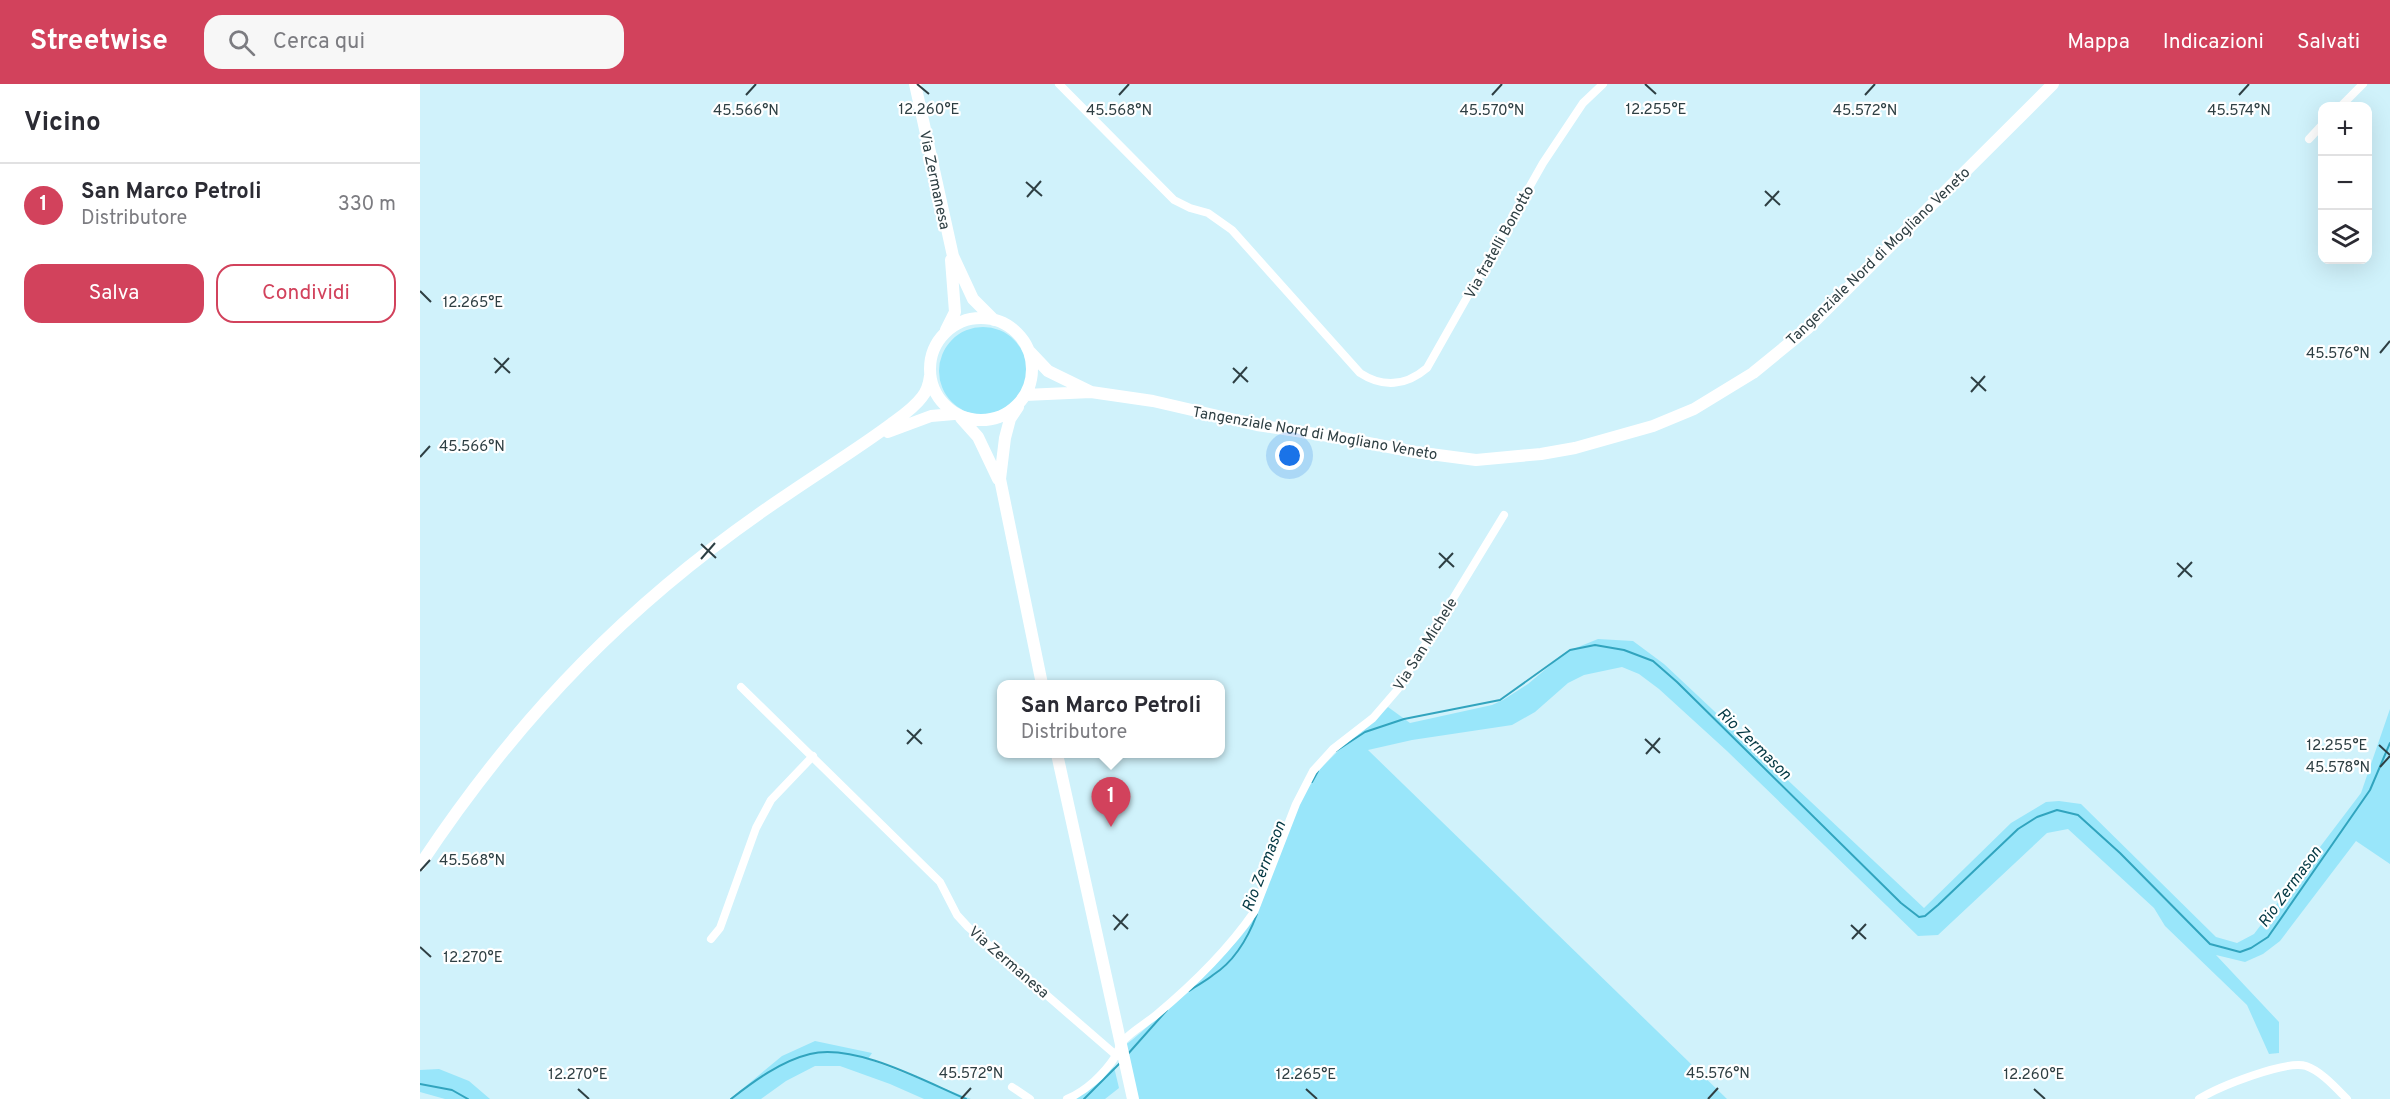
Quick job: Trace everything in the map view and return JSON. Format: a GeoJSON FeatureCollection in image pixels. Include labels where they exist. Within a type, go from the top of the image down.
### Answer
{"type":"FeatureCollection","features":[{"type":"Feature","properties":{"kind":"main road","name":"Via Zermanesa"},"geometry":{"type":"LineString","coordinates":[[871,440],[918,402],[927,389],[934,348],[952,322],[955,312],[948,240],[915,84]]}},
{"type":"Feature","properties":{"kind":"main road","name":"Tangenziale Nord di Mogliano Veneto"},"geometry":{"type":"LineString","coordinates":[[1023,398],[1091,392],[1153,401],[1257,425],[1476,460],[1553,452],[1653,426],[1694,409],[1753,373],[1808,328],[2053,84]]}},
{"type":"Feature","properties":{"kind":"main road","name":"Via Zermanesa"},"geometry":{"type":"LineString","coordinates":[[948,240],[968,292],[981,310],[1009,327],[1028,349]]}},
{"type":"Feature","properties":{"kind":"main road"},"geometry":{"type":"LineString","coordinates":[[942,336],[953,326],[966,320],[981,318],[996,320]]}},
{"type":"Feature","properties":{"kind":"main road","name":"Tangenziale Nord di Mogliano Veneto"},"geometry":{"type":"LineString","coordinates":[[1028,349],[1048,371],[1091,392]]}},
{"type":"Feature","properties":{"kind":"main road"},"geometry":{"type":"LineString","coordinates":[[1028,349],[1032,373],[1023,398],[1010,418],[1000,479],[1041,680]]}},
{"type":"Feature","properties":{"kind":"main road"},"geometry":{"type":"LineString","coordinates":[[930,376],[934,391],[942,404],[957,415],[978,437],[1001,488]]}},
{"type":"Feature","properties":{"kind":"main road"},"geometry":{"type":"LineString","coordinates":[[420,865],[463,802],[517,733],[565,679],[620,624],[732,531],[871,440],[931,416],[957,415],[977,420],[994,419],[1009,412],[1023,398]]}},
{"type":"Feature","properties":{"kind":"main road"},"geometry":{"type":"LineString","coordinates":[[1059,758],[1133,1099]]}},
{"type":"Feature","properties":{"kind":"street","name":"Via fratelli Bonotto"},"geometry":{"type":"LineString","coordinates":[[1059,84],[1174,200],[1190,208],[1209,213],[1232,230],[1360,373],[1369,379],[1386,384],[1408,381],[1427,368],[1543,163],[1583,103],[1603,84]]}},
{"type":"Feature","properties":{"kind":"street"},"geometry":{"type":"LineString","coordinates":[[2345,102],[2363,84]]}},
{"type":"Feature","properties":{"kind":"street"},"geometry":{"type":"LineString","coordinates":[[2309,139],[2318,129]]}},
{"type":"Feature","properties":{"kind":"street","name":"Via San Michele"},"geometry":{"type":"LineString","coordinates":[[1120,1042],[1156,1015],[1199,976],[1244,926],[1254,912],[1296,804],[1314,771],[1333,749],[1373,718],[1398,690],[1504,515]]}},
{"type":"Feature","properties":{"kind":"street","name":"Via Zermanesa"},"geometry":{"type":"LineString","coordinates":[[741,687],[940,882],[957,915],[968,927],[1117,1056]]}},
{"type":"Feature","properties":{"kind":"street"},"geometry":{"type":"LineString","coordinates":[[711,939],[720,928],[756,828],[771,800],[813,756]]}},
{"type":"Feature","properties":{"kind":"street"},"geometry":{"type":"LineString","coordinates":[[1067,1099],[1086,1090],[1117,1056],[1120,1042]]}},
{"type":"Feature","properties":{"kind":"street"},"geometry":{"type":"LineString","coordinates":[[2199,1099],[2270,1070],[2294,1065],[2307,1066],[2317,1072],[2347,1099]]}},
{"type":"Feature","properties":{"kind":"street"},"geometry":{"type":"LineString","coordinates":[[1012,1087],[1030,1099]]}},
{"type":"Feature","properties":{"kind":"shaded area"},"geometry":{"type":"Polygon","coordinates":[[[983,327],[1000,331],[1014,340],[1023,354],[1027,371],[1023,388],[1014,402],[1000,411],[983,415],[966,411],[952,402],[943,388],[939,371],[943,354],[952,340],[966,331],[983,327]]]}},
{"type":"Feature","properties":{"kind":"shaded area"},"geometry":{"type":"Polygon","coordinates":[[[1598,639],[1633,641],[1664,664],[1924,908],[2011,823],[2046,802],[2059,801],[2081,804],[2216,937],[2237,943],[2254,934],[2361,793],[2390,709],[2390,864],[2356,841],[2280,941],[2263,954],[2245,962],[2216,955],[2279,1022],[2279,1053],[2269,1054],[2247,1005],[2165,926],[2154,908],[2068,829],[2047,833],[1938,935],[1918,936],[1727,751],[1659,689],[1639,674],[1622,667],[1584,675],[1568,683],[1535,712],[1512,725],[1412,740],[1368,750],[1727,1099],[1137,1099],[1124,1046],[1149,1026],[1234,945],[1250,925],[1257,914],[1301,799],[1316,773],[1354,735],[1388,707],[1410,723],[1492,705],[1528,684],[1566,652],[1598,639]]]}},
{"type":"Feature","properties":{"kind":"shaded area"},"geometry":{"type":"Polygon","coordinates":[[[815,1041],[872,1053],[868,1059],[971,1099],[924,1099],[840,1066],[815,1066],[786,1081],[761,1099],[730,1099],[782,1056],[815,1041]]]}},
{"type":"Feature","properties":{"kind":"shaded area"},"geometry":{"type":"Polygon","coordinates":[[[1114,1067],[1119,1088],[1105,1099],[1075,1099],[1114,1067]]]}},
{"type":"Feature","properties":{"kind":"shaded area"},"geometry":{"type":"Polygon","coordinates":[[[439,1069],[469,1081],[490,1099],[445,1099],[420,1092],[420,1070],[439,1069]]]}},
{"type":"Feature","properties":{"kind":"waterway","name":"Rio Zermason"},"geometry":{"type":"LineString","coordinates":[[1336,751],[1365,732],[1404,719],[1500,700],[1570,650],[1595,645],[1624,650],[1653,661],[1677,682],[1901,903],[1919,917],[1925,916],[1938,905],[2018,829],[2037,817],[2057,810],[2078,815],[2120,853],[2210,944],[2240,952],[2268,937],[2370,790],[2390,743]]}},
{"type":"Feature","properties":{"kind":"waterway","name":"Rio Zermason"},"geometry":{"type":"LineString","coordinates":[[1312,782],[1318,771]]}},
{"type":"Feature","properties":{"kind":"waterway","name":"Rio Zermason"},"geometry":{"type":"LineString","coordinates":[[1189,991],[1228,963],[1245,940],[1257,914]]}},
{"type":"Feature","properties":{"kind":"waterway","name":"Rio Zermason"},"geometry":{"type":"LineString","coordinates":[[1127,1055],[1167,1010]]}},
{"type":"Feature","properties":{"kind":"waterway","name":"Rio Zermason"},"geometry":{"type":"LineString","coordinates":[[731,1099],[758,1079],[789,1061],[810,1054],[828,1052],[847,1054],[889,1066],[966,1099]]}},
{"type":"Feature","properties":{"kind":"waterway","name":"Rio Zermason"},"geometry":{"type":"LineString","coordinates":[[1084,1099],[1121,1062]]}},
{"type":"Feature","properties":{"kind":"waterway","name":"Rio Zermason"},"geometry":{"type":"LineString","coordinates":[[420,1084],[452,1090],[468,1099]]}},
{"type":"Feature","properties":{"kind":"place","name":"San Marco Petroli"},"geometry":{"type":"Point","coordinates":[1111,827]}}]}
